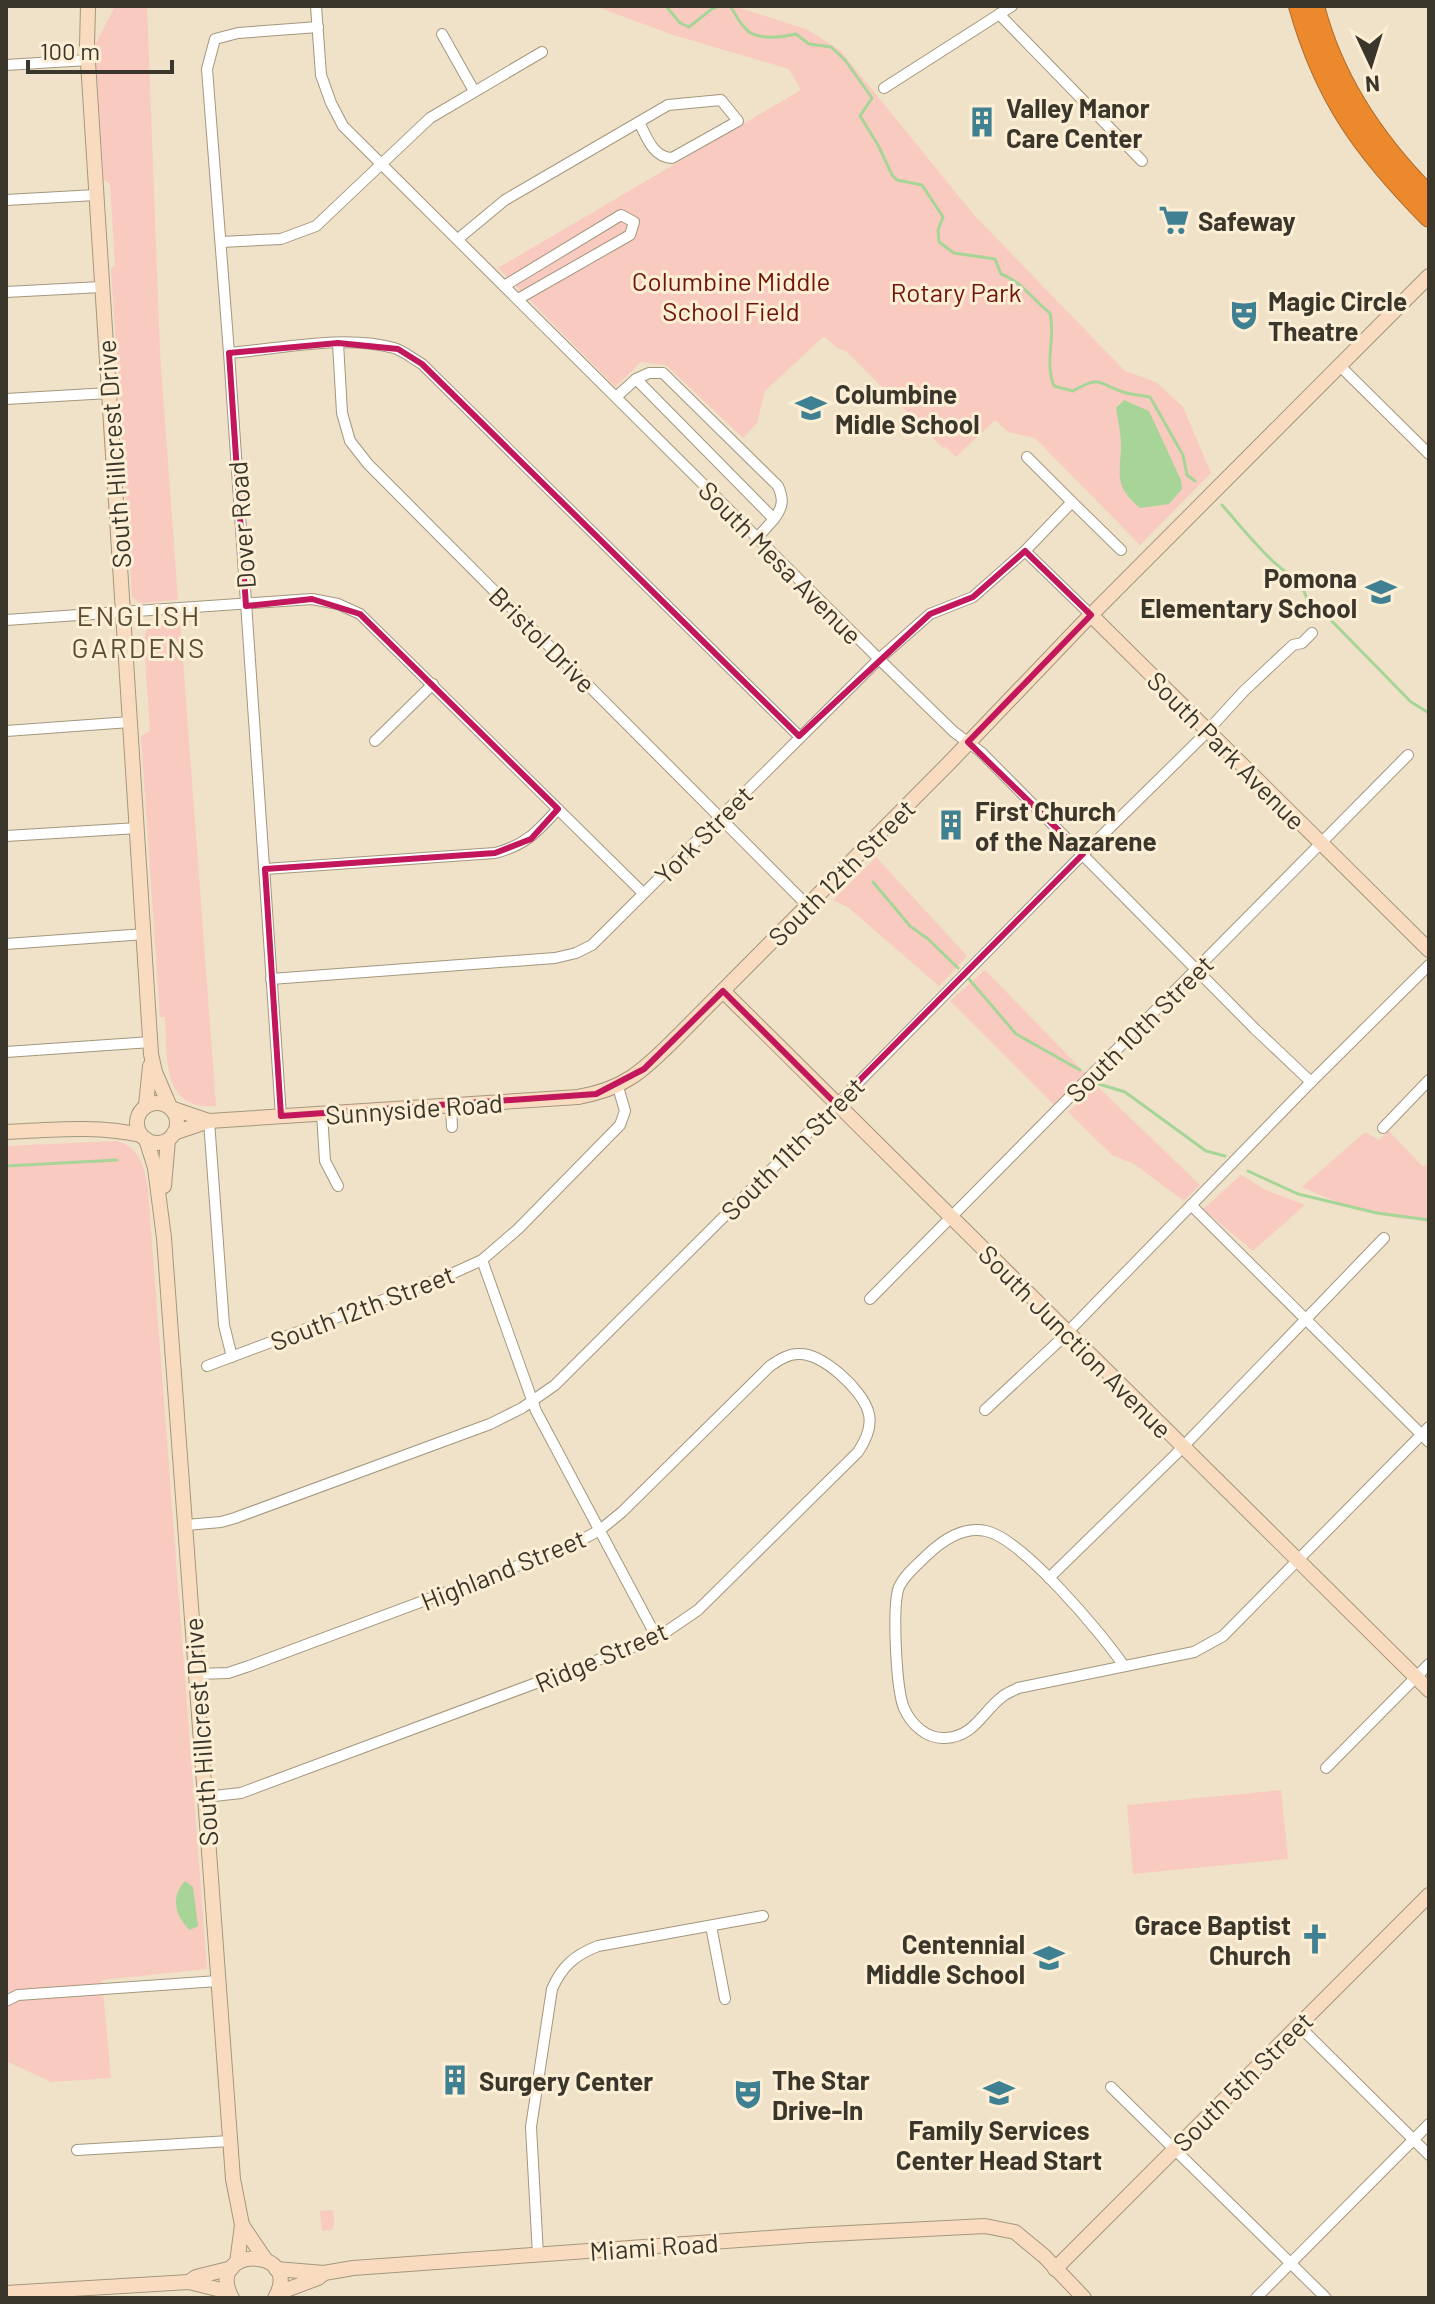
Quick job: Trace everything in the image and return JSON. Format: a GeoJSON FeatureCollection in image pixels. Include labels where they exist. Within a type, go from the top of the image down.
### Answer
{"type":"FeatureCollection","features":[{"type":"Feature","properties":{"kind":"highway"},"geometry":{"type":"LineString","coordinates":[[1298,6],[1310,47],[1348,123],[1389,177],[1429,218]]}},
{"type":"Feature","properties":{"kind":"highway"},"geometry":{"type":"LineString","coordinates":[[1315,6],[1340,76],[1357,107],[1401,165],[1429,195]]}},
{"type":"Feature","properties":{"kind":"street","name":"South Hillcrest Drive"},"geometry":{"type":"LineString","coordinates":[[80,6],[88,53]]}},
{"type":"Feature","properties":{"kind":"street","name":"South Hillcrest Drive"},"geometry":{"type":"LineString","coordinates":[[88,6],[101,287],[151,1048]]}},
{"type":"Feature","properties":{"kind":"street","name":"South Mesa Avenue"},"geometry":{"type":"LineString","coordinates":[[316,6],[321,75],[343,126],[879,659],[981,752],[1311,1082]]}},
{"type":"Feature","properties":{"kind":"street"},"geometry":{"type":"LineString","coordinates":[[884,88],[1012,6]]}},
{"type":"Feature","properties":{"kind":"street"},"geometry":{"type":"LineString","coordinates":[[999,14],[1142,161]]}},
{"type":"Feature","properties":{"kind":"street","name":"Dover Road"},"geometry":{"type":"LineString","coordinates":[[281,1116],[207,69],[215,39],[238,33],[318,27]]}},
{"type":"Feature","properties":{"kind":"street"},"geometry":{"type":"LineString","coordinates":[[442,34],[474,91]]}},
{"type":"Feature","properties":{"kind":"street"},"geometry":{"type":"LineString","coordinates":[[221,242],[281,239],[316,226],[430,118],[542,52]]}},
{"type":"Feature","properties":{"kind":"street"},"geometry":{"type":"LineString","coordinates":[[6,65],[88,53]]}},
{"type":"Feature","properties":{"kind":"street"},"geometry":{"type":"LineString","coordinates":[[458,239],[505,200],[668,105],[721,100],[738,121],[672,158],[663,157],[654,150],[639,122]]}},
{"type":"Feature","properties":{"kind":"street"},"geometry":{"type":"LineString","coordinates":[[6,200],[96,195]]}},
{"type":"Feature","properties":{"kind":"street"},"geometry":{"type":"LineString","coordinates":[[504,286],[621,215],[634,222],[630,235],[518,299]]}},
{"type":"Feature","properties":{"kind":"street","name":"South 12th Street"},"geometry":{"type":"LineString","coordinates":[[207,1366],[447,1276],[482,1260],[518,1229],[620,1125],[625,1111],[618,1087],[644,1069],[723,991],[1429,276]]}},
{"type":"Feature","properties":{"kind":"street"},"geometry":{"type":"LineString","coordinates":[[6,292],[101,287]]}},
{"type":"Feature","properties":{"kind":"street","name":"Bristol Drive"},"geometry":{"type":"LineString","coordinates":[[338,343],[342,413],[350,441],[368,464],[807,905]]}},
{"type":"Feature","properties":{"kind":"street"},"geometry":{"type":"LineString","coordinates":[[229,353],[371,343],[398,349],[422,364],[799,736]]}},
{"type":"Feature","properties":{"kind":"street"},"geometry":{"type":"LineString","coordinates":[[1340,366],[1429,454]]}},
{"type":"Feature","properties":{"kind":"street"},"geometry":{"type":"LineString","coordinates":[[616,397],[636,379],[649,373],[663,373],[778,486],[783,498],[780,511],[757,538]]}},
{"type":"Feature","properties":{"kind":"street"},"geometry":{"type":"LineString","coordinates":[[636,379],[774,519]]}},
{"type":"Feature","properties":{"kind":"street"},"geometry":{"type":"LineString","coordinates":[[6,399],[109,393]]}},
{"type":"Feature","properties":{"kind":"street"},"geometry":{"type":"LineString","coordinates":[[1027,457],[1121,550]]}},
{"type":"Feature","properties":{"kind":"street","name":"York Street"},"geometry":{"type":"LineString","coordinates":[[271,979],[555,958],[592,945],[879,659],[930,614],[973,597],[1025,551],[1072,502]]}},
{"type":"Feature","properties":{"kind":"street","name":"South Park Avenue"},"geometry":{"type":"LineString","coordinates":[[1025,551],[1429,950]]}},
{"type":"Feature","properties":{"kind":"street"},"geometry":{"type":"LineString","coordinates":[[6,620],[246,606],[312,599],[338,604],[360,614],[643,893]]}},
{"type":"Feature","properties":{"kind":"street","name":"South 11th Street"},"geometry":{"type":"LineString","coordinates":[[186,1525],[235,1518],[490,1424],[532,1401],[575,1367],[1244,691],[1293,645],[1302,643],[1312,633]]}},
{"type":"Feature","properties":{"kind":"street"},"geometry":{"type":"LineString","coordinates":[[375,741],[433,684]]}},
{"type":"Feature","properties":{"kind":"street"},"geometry":{"type":"LineString","coordinates":[[6,731],[130,722]]}},
{"type":"Feature","properties":{"kind":"street","name":"South 10th Street"},"geometry":{"type":"LineString","coordinates":[[870,1299],[1408,755]]}},
{"type":"Feature","properties":{"kind":"street"},"geometry":{"type":"LineString","coordinates":[[265,869],[495,853],[512,849],[531,839],[558,809]]}},
{"type":"Feature","properties":{"kind":"street"},"geometry":{"type":"LineString","coordinates":[[6,836],[138,828]]}},
{"type":"Feature","properties":{"kind":"street"},"geometry":{"type":"LineString","coordinates":[[6,944],[145,934]]}},
{"type":"Feature","properties":{"kind":"street"},"geometry":{"type":"LineString","coordinates":[[985,1410],[1067,1333],[1429,965]]}},
{"type":"Feature","properties":{"kind":"street","name":"South Junction Avenue"},"geometry":{"type":"LineString","coordinates":[[723,991],[1429,1690]]}},
{"type":"Feature","properties":{"kind":"street"},"geometry":{"type":"LineString","coordinates":[[6,1052],[151,1048]]}},
{"type":"Feature","properties":{"kind":"street"},"geometry":{"type":"LineString","coordinates":[[151,1048],[155,1072],[177,1122],[165,1161],[164,1238]]}},
{"type":"Feature","properties":{"kind":"street"},"geometry":{"type":"LineString","coordinates":[[151,1048],[143,1108],[137,1125],[155,1168],[164,1238]]}},
{"type":"Feature","properties":{"kind":"street"},"geometry":{"type":"LineString","coordinates":[[1383,1128],[1429,1080]]}},
{"type":"Feature","properties":{"kind":"street","name":"Sunnyside Road"},"geometry":{"type":"LineString","coordinates":[[171,1136],[209,1121],[578,1097],[618,1087]]}},
{"type":"Feature","properties":{"kind":"street"},"geometry":{"type":"LineString","coordinates":[[66,1129],[118,1120],[159,1103],[170,1108]]}},
{"type":"Feature","properties":{"kind":"street"},"geometry":{"type":"LineString","coordinates":[[451,1105],[452,1127]]}},
{"type":"Feature","properties":{"kind":"street","name":"Sunnyside Road"},"geometry":{"type":"LineString","coordinates":[[170,1108],[209,1121]]}},
{"type":"Feature","properties":{"kind":"street"},"geometry":{"type":"LineString","coordinates":[[322,1114],[325,1161],[338,1186]]}},
{"type":"Feature","properties":{"kind":"street"},"geometry":{"type":"LineString","coordinates":[[209,1121],[224,1325],[232,1357]]}},
{"type":"Feature","properties":{"kind":"street"},"geometry":{"type":"LineString","coordinates":[[6,1132],[118,1130],[156,1143],[171,1136]]}},
{"type":"Feature","properties":{"kind":"street"},"geometry":{"type":"LineString","coordinates":[[1124,1666],[1104,1636],[1049,1578],[1008,1540],[986,1531],[962,1531],[942,1541],[904,1578],[894,1608],[902,1704],[912,1723],[926,1734],[942,1739],[959,1736],[974,1727],[1002,1697],[1018,1688],[1194,1652],[1223,1636],[1426,1434],[1306,1321],[1191,1205]]}},
{"type":"Feature","properties":{"kind":"street","name":"South Hillcrest Drive"},"geometry":{"type":"LineString","coordinates":[[164,1238],[235,2195],[242,2225],[271,2264]]}},
{"type":"Feature","properties":{"kind":"street"},"geometry":{"type":"LineString","coordinates":[[1049,1578],[1182,1447],[1384,1238]]}},
{"type":"Feature","properties":{"kind":"street"},"geometry":{"type":"LineString","coordinates":[[482,1260],[532,1401],[657,1638]]}},
{"type":"Feature","properties":{"kind":"street","name":"Highland Street"},"geometry":{"type":"LineString","coordinates":[[197,1674],[228,1673],[249,1666],[568,1547],[600,1530],[783,1357],[810,1355],[842,1376]]}},
{"type":"Feature","properties":{"kind":"street","name":"Ridge Street"},"geometry":{"type":"LineString","coordinates":[[205,1797],[241,1793],[657,1638],[698,1610],[864,1443],[869,1428],[868,1409],[842,1376]]}},
{"type":"Feature","properties":{"kind":"street"},"geometry":{"type":"LineString","coordinates":[[1326,1768],[1429,1664]]}},
{"type":"Feature","properties":{"kind":"street","name":"South 5th Street"},"geometry":{"type":"LineString","coordinates":[[1055,2269],[1298,2025],[1427,1902]]}},
{"type":"Feature","properties":{"kind":"street"},"geometry":{"type":"LineString","coordinates":[[538,2255],[531,2127],[552,1989],[558,1975],[575,1957],[598,1946],[763,1916]]}},
{"type":"Feature","properties":{"kind":"street"},"geometry":{"type":"LineString","coordinates":[[711,1926],[725,1999]]}},
{"type":"Feature","properties":{"kind":"street"},"geometry":{"type":"LineString","coordinates":[[6,2001],[18,1995],[218,1981]]}},
{"type":"Feature","properties":{"kind":"street"},"geometry":{"type":"LineString","coordinates":[[1298,2025],[1429,2155]]}},
{"type":"Feature","properties":{"kind":"street"},"geometry":{"type":"LineString","coordinates":[[1111,2087],[1326,2298]]}},
{"type":"Feature","properties":{"kind":"street"},"geometry":{"type":"LineString","coordinates":[[1256,2298],[1429,2124]]}},
{"type":"Feature","properties":{"kind":"street"},"geometry":{"type":"LineString","coordinates":[[77,2150],[230,2141]]}},
{"type":"Feature","properties":{"kind":"street","name":"South Hillcrest Drive"},"geometry":{"type":"LineString","coordinates":[[230,2295],[227,2284],[242,2225]]}},
{"type":"Feature","properties":{"kind":"street","name":"Miami Road"},"geometry":{"type":"LineString","coordinates":[[234,2266],[250,2257],[271,2264],[324,2273],[353,2268],[985,2226],[1015,2232],[1055,2269]]}},
{"type":"Feature","properties":{"kind":"street"},"geometry":{"type":"LineString","coordinates":[[271,2264],[279,2276],[277,2296]]}},
{"type":"Feature","properties":{"kind":"street"},"geometry":{"type":"LineString","coordinates":[[189,2282],[234,2266]]}},
{"type":"Feature","properties":{"kind":"street"},"geometry":{"type":"LineString","coordinates":[[1055,2269],[1084,2298]]}},
{"type":"Feature","properties":{"kind":"street","name":"Miami Road"},"geometry":{"type":"LineString","coordinates":[[277,2296],[324,2273]]}},
{"type":"Feature","properties":{"kind":"street"},"geometry":{"type":"LineString","coordinates":[[6,2293],[65,2294],[189,2282],[230,2295]]}},
{"type":"Feature","properties":{"kind":"highlighted area"},"geometry":{"type":"Polygon","coordinates":[[[338,343],[398,349],[422,364],[799,736],[930,614],[973,597],[1025,551],[1091,615],[968,742],[1083,854],[836,1104],[723,991],[644,1069],[596,1094],[281,1116],[265,869],[495,853],[531,839],[558,809],[360,614],[312,599],[246,606],[229,353],[338,343]]]}},
{"type":"Feature","properties":{"kind":"green space"},"geometry":{"type":"Polygon","coordinates":[[[115,6],[147,6],[160,353],[178,600],[140,603],[132,597],[111,269],[115,265],[110,184],[104,180],[95,45],[115,6]]]}},
{"type":"Feature","properties":{"kind":"green space"},"geometry":{"type":"Polygon","coordinates":[[[595,6],[734,6],[806,29],[840,50],[974,215],[1125,371],[1156,382],[1183,407],[1211,473],[1140,545],[1035,438],[1008,432],[995,420],[956,457],[946,447],[943,448],[847,352],[837,348],[824,336],[765,391],[757,423],[743,438],[666,365],[641,362],[615,387],[498,268],[801,90],[789,69],[670,34],[595,6]]]}},
{"type":"Feature","properties":{"kind":"green space"},"geometry":{"type":"Polygon","coordinates":[[[180,619],[216,1106],[198,1105],[176,1090],[168,1064],[165,1017],[160,1017],[141,736],[150,731],[144,642],[148,622],[180,619]]]}},
{"type":"Feature","properties":{"kind":"green space"},"geometry":{"type":"Polygon","coordinates":[[[876,857],[967,956],[939,986],[849,908],[833,900],[876,857]]]}},
{"type":"Feature","properties":{"kind":"green space"},"geometry":{"type":"Polygon","coordinates":[[[985,970],[1085,1073],[1055,1106],[950,1001],[985,970]]]}},
{"type":"Feature","properties":{"kind":"green space"},"geometry":{"type":"Polygon","coordinates":[[[1096,1085],[1200,1185],[1184,1201],[1134,1164],[1112,1155],[1068,1112],[1096,1085]]]}},
{"type":"Feature","properties":{"kind":"green space"},"geometry":{"type":"Polygon","coordinates":[[[1389,1131],[1423,1167],[1429,1163],[1429,1220],[1396,1218],[1364,1211],[1302,1187],[1365,1132],[1379,1140],[1389,1131]]]}},
{"type":"Feature","properties":{"kind":"green space"},"geometry":{"type":"Polygon","coordinates":[[[117,1141],[137,1154],[148,1190],[207,1969],[102,1980],[111,2078],[51,2082],[6,2061],[6,1146],[117,1141]]]}},
{"type":"Feature","properties":{"kind":"green space"},"geometry":{"type":"Polygon","coordinates":[[[1241,1175],[1266,1190],[1305,1205],[1253,1251],[1203,1209],[1241,1175]]]}},
{"type":"Feature","properties":{"kind":"green space"},"geometry":{"type":"Polygon","coordinates":[[[1281,1790],[1288,1859],[1133,1874],[1127,1805],[1281,1790]]]}},
{"type":"Feature","properties":{"kind":"green space"},"geometry":{"type":"Polygon","coordinates":[[[333,2210],[332,2230],[322,2231],[320,2211],[333,2210]]]}},
{"type":"Feature","properties":{"kind":"shaded area"},"geometry":{"type":"Polygon","coordinates":[[[1124,400],[1149,411],[1181,480],[1182,489],[1169,504],[1140,508],[1122,487],[1116,408],[1124,400]]]}},
{"type":"Feature","properties":{"kind":"shaded area"},"geometry":{"type":"Polygon","coordinates":[[[185,1881],[193,1887],[198,1926],[190,1930],[176,1906],[177,1893],[185,1881]]]}},
{"type":"Feature","properties":{"kind":"waterway"},"geometry":{"type":"LineString","coordinates":[[666,6],[680,23],[689,27],[713,8],[721,6]]}},
{"type":"Feature","properties":{"kind":"waterway"},"geometry":{"type":"LineString","coordinates":[[727,6],[755,35],[796,34],[809,44],[831,47],[845,60],[872,98],[860,116],[892,175],[897,180],[922,185],[943,217],[938,230],[939,242],[954,253],[995,259],[1001,274],[1021,286],[1050,313],[1050,368],[1054,386],[1073,391],[1098,382],[1126,393],[1150,397],[1183,455],[1187,475],[1195,481]]}},
{"type":"Feature","properties":{"kind":"waterway"},"geometry":{"type":"LineString","coordinates":[[1222,505],[1261,549],[1299,583],[1308,602],[1320,609],[1411,702],[1429,713]]}},
{"type":"Feature","properties":{"kind":"waterway"},"geometry":{"type":"LineString","coordinates":[[873,882],[910,926],[958,968]]}},
{"type":"Feature","properties":{"kind":"waterway"},"geometry":{"type":"LineString","coordinates":[[969,979],[1016,1034],[1080,1070]]}},
{"type":"Feature","properties":{"kind":"waterway"},"geometry":{"type":"LineString","coordinates":[[1099,1084],[1125,1092],[1206,1151],[1225,1156]]}},
{"type":"Feature","properties":{"kind":"waterway"},"geometry":{"type":"LineString","coordinates":[[6,1166],[117,1160]]}},
{"type":"Feature","properties":{"kind":"waterway"},"geometry":{"type":"LineString","coordinates":[[1248,1171],[1298,1194],[1377,1213],[1429,1220]]}},
{"type":"Feature","properties":{"kind":"place","name":"Valley Manor Care Center"},"geometry":{"type":"Point","coordinates":[982,122]}},
{"type":"Feature","properties":{"kind":"place","name":"Safeway"},"geometry":{"type":"Point","coordinates":[1174,220]}},
{"type":"Feature","properties":{"kind":"place","name":"Magic Circle Theatre"},"geometry":{"type":"Point","coordinates":[1244,315]}},
{"type":"Feature","properties":{"kind":"place","name":"Columbine Midle School"},"geometry":{"type":"Point","coordinates":[811,408]}},
{"type":"Feature","properties":{"kind":"place","name":"Pomona Elementary School"},"geometry":{"type":"Point","coordinates":[1381,592]}},
{"type":"Feature","properties":{"kind":"place","name":"First Church of the Nazarene"},"geometry":{"type":"Point","coordinates":[951,825]}},
{"type":"Feature","properties":{"kind":"place","name":"Grace Baptist Church"},"geometry":{"type":"Point","coordinates":[1315,1939]}},
{"type":"Feature","properties":{"kind":"place","name":"Centennial Middle School"},"geometry":{"type":"Point","coordinates":[1049,1958]}},
{"type":"Feature","properties":{"kind":"place","name":"Surgery Center"},"geometry":{"type":"Point","coordinates":[455,2080]}},
{"type":"Feature","properties":{"kind":"place","name":"Family Services Center Head Start"},"geometry":{"type":"Point","coordinates":[999,2093]}},
{"type":"Feature","properties":{"kind":"place","name":"The Star Drive-In"},"geometry":{"type":"Point","coordinates":[748,2094]}},
{"type":"Feature","properties":{"kind":"district","name":"ENGLISH GARDENS"},"geometry":{"type":"Point","coordinates":[139,631]}},
{"type":"Feature","properties":{"kind":"park label","name":"Rotary Park"},"geometry":{"type":"Point","coordinates":[956,291]}},
{"type":"Feature","properties":{"kind":"park label","name":"Columbine Middle School Field"},"geometry":{"type":"Point","coordinates":[731,295]}}]}
